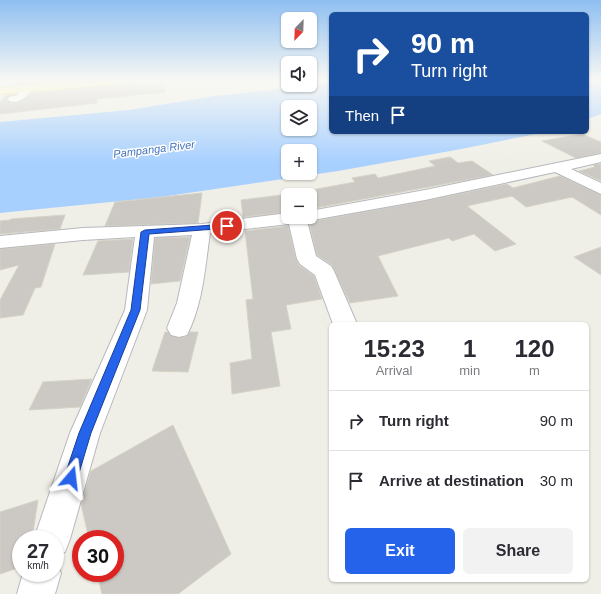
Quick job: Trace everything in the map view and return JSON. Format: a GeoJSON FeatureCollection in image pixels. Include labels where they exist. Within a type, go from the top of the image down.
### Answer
{"type":"FeatureCollection","features":[{"type":"Feature","properties":{"kind":"street"},"geometry":{"type":"LineString","coordinates":[[317,215],[403,200],[601,158]]}},
{"type":"Feature","properties":{"kind":"street"},"geometry":{"type":"LineString","coordinates":[[558,168],[601,189]]}},
{"type":"Feature","properties":{"kind":"street"},"geometry":{"type":"LineString","coordinates":[[0,242],[83,234],[202,229],[281,220]]}},
{"type":"Feature","properties":{"kind":"street"},"geometry":{"type":"LineString","coordinates":[[304,224],[307,259],[324,271],[345,322]]}},
{"type":"Feature","properties":{"kind":"street"},"geometry":{"type":"LineString","coordinates":[[180,328],[188,303],[202,229]]}},
{"type":"Feature","properties":{"kind":"street"},"geometry":{"type":"LineString","coordinates":[[55,530],[85,433],[136,310],[145,232]]}},
{"type":"Feature","properties":{"kind":"street"},"geometry":{"type":"LineString","coordinates":[[36,594],[39,582]]}},
{"type":"Feature","properties":{"kind":"water","name":"Pampanga River"},"geometry":{"type":"Polygon","coordinates":[[[143,108],[281,108],[281,136],[317,136],[317,108],[329,108],[329,134],[536,134],[456,150],[317,174],[317,144],[281,144],[281,179],[161,197],[0,213],[0,122],[143,108]]]}},
{"type":"Feature","properties":{"kind":"water"},"geometry":{"type":"Polygon","coordinates":[[[589,108],[601,108],[601,114],[589,118],[589,108]]]}},
{"type":"Feature","properties":{"kind":"building"},"geometry":{"type":"Polygon","coordinates":[[[0,108],[55,108],[0,114],[0,108]]]}},
{"type":"Feature","properties":{"kind":"building"},"geometry":{"type":"Polygon","coordinates":[[[582,134],[601,142],[601,153],[576,158],[542,141],[582,134]]]}},
{"type":"Feature","properties":{"kind":"building"},"geometry":{"type":"Polygon","coordinates":[[[450,157],[458,163],[472,161],[493,175],[317,208],[317,189],[355,182],[352,178],[375,174],[378,178],[435,166],[429,161],[450,157]]]}},
{"type":"Feature","properties":{"kind":"building"},"geometry":{"type":"Polygon","coordinates":[[[601,164],[601,181],[579,171],[595,167],[593,165],[601,164]]]}},
{"type":"Feature","properties":{"kind":"building"},"geometry":{"type":"Polygon","coordinates":[[[560,176],[601,195],[601,215],[572,197],[526,207],[512,196],[467,206],[516,244],[495,251],[474,234],[452,241],[449,238],[378,256],[398,296],[350,303],[332,265],[317,255],[309,224],[317,224],[317,221],[425,201],[507,184],[513,188],[560,176]]]}},
{"type":"Feature","properties":{"kind":"building"},"geometry":{"type":"Polygon","coordinates":[[[202,193],[198,223],[105,226],[115,202],[202,193]]]}},
{"type":"Feature","properties":{"kind":"building"},"geometry":{"type":"Polygon","coordinates":[[[281,195],[281,213],[243,217],[241,200],[281,195]]]}},
{"type":"Feature","properties":{"kind":"building"},"geometry":{"type":"Polygon","coordinates":[[[65,215],[60,229],[0,234],[0,221],[65,215]]]}},
{"type":"Feature","properties":{"kind":"building"},"geometry":{"type":"Polygon","coordinates":[[[288,226],[296,260],[299,265],[314,276],[322,299],[286,305],[291,329],[271,332],[280,386],[232,394],[230,363],[252,359],[246,300],[253,299],[245,231],[288,226]]]}},
{"type":"Feature","properties":{"kind":"building"},"geometry":{"type":"Polygon","coordinates":[[[190,237],[180,281],[151,284],[155,238],[190,237]]]}},
{"type":"Feature","properties":{"kind":"building"},"geometry":{"type":"Polygon","coordinates":[[[133,239],[129,272],[83,275],[98,241],[133,239]]]}},
{"type":"Feature","properties":{"kind":"building"},"geometry":{"type":"Polygon","coordinates":[[[55,244],[41,287],[35,288],[23,315],[0,318],[0,300],[19,265],[0,270],[0,249],[55,244]]]}},
{"type":"Feature","properties":{"kind":"building"},"geometry":{"type":"Polygon","coordinates":[[[601,247],[601,275],[574,257],[601,247]]]}},
{"type":"Feature","properties":{"kind":"building"},"geometry":{"type":"Polygon","coordinates":[[[165,332],[168,332],[171,336],[179,338],[187,336],[190,332],[198,332],[188,372],[152,371],[165,332]]]}},
{"type":"Feature","properties":{"kind":"building"},"geometry":{"type":"Polygon","coordinates":[[[92,379],[80,407],[29,410],[43,382],[92,379]]]}},
{"type":"Feature","properties":{"kind":"building"},"geometry":{"type":"Polygon","coordinates":[[[173,425],[231,554],[178,594],[102,594],[99,582],[124,582],[124,530],[87,530],[81,504],[91,471],[173,425]]]}},
{"type":"Feature","properties":{"kind":"building"},"geometry":{"type":"Polygon","coordinates":[[[38,500],[33,530],[12,530],[12,570],[0,574],[0,512],[38,500]]]}},
{"type":"Feature","properties":{"kind":"route"},"geometry":{"type":"LineString","coordinates":[[71,478],[85,433],[136,310],[145,232],[227,226]]}}]}
